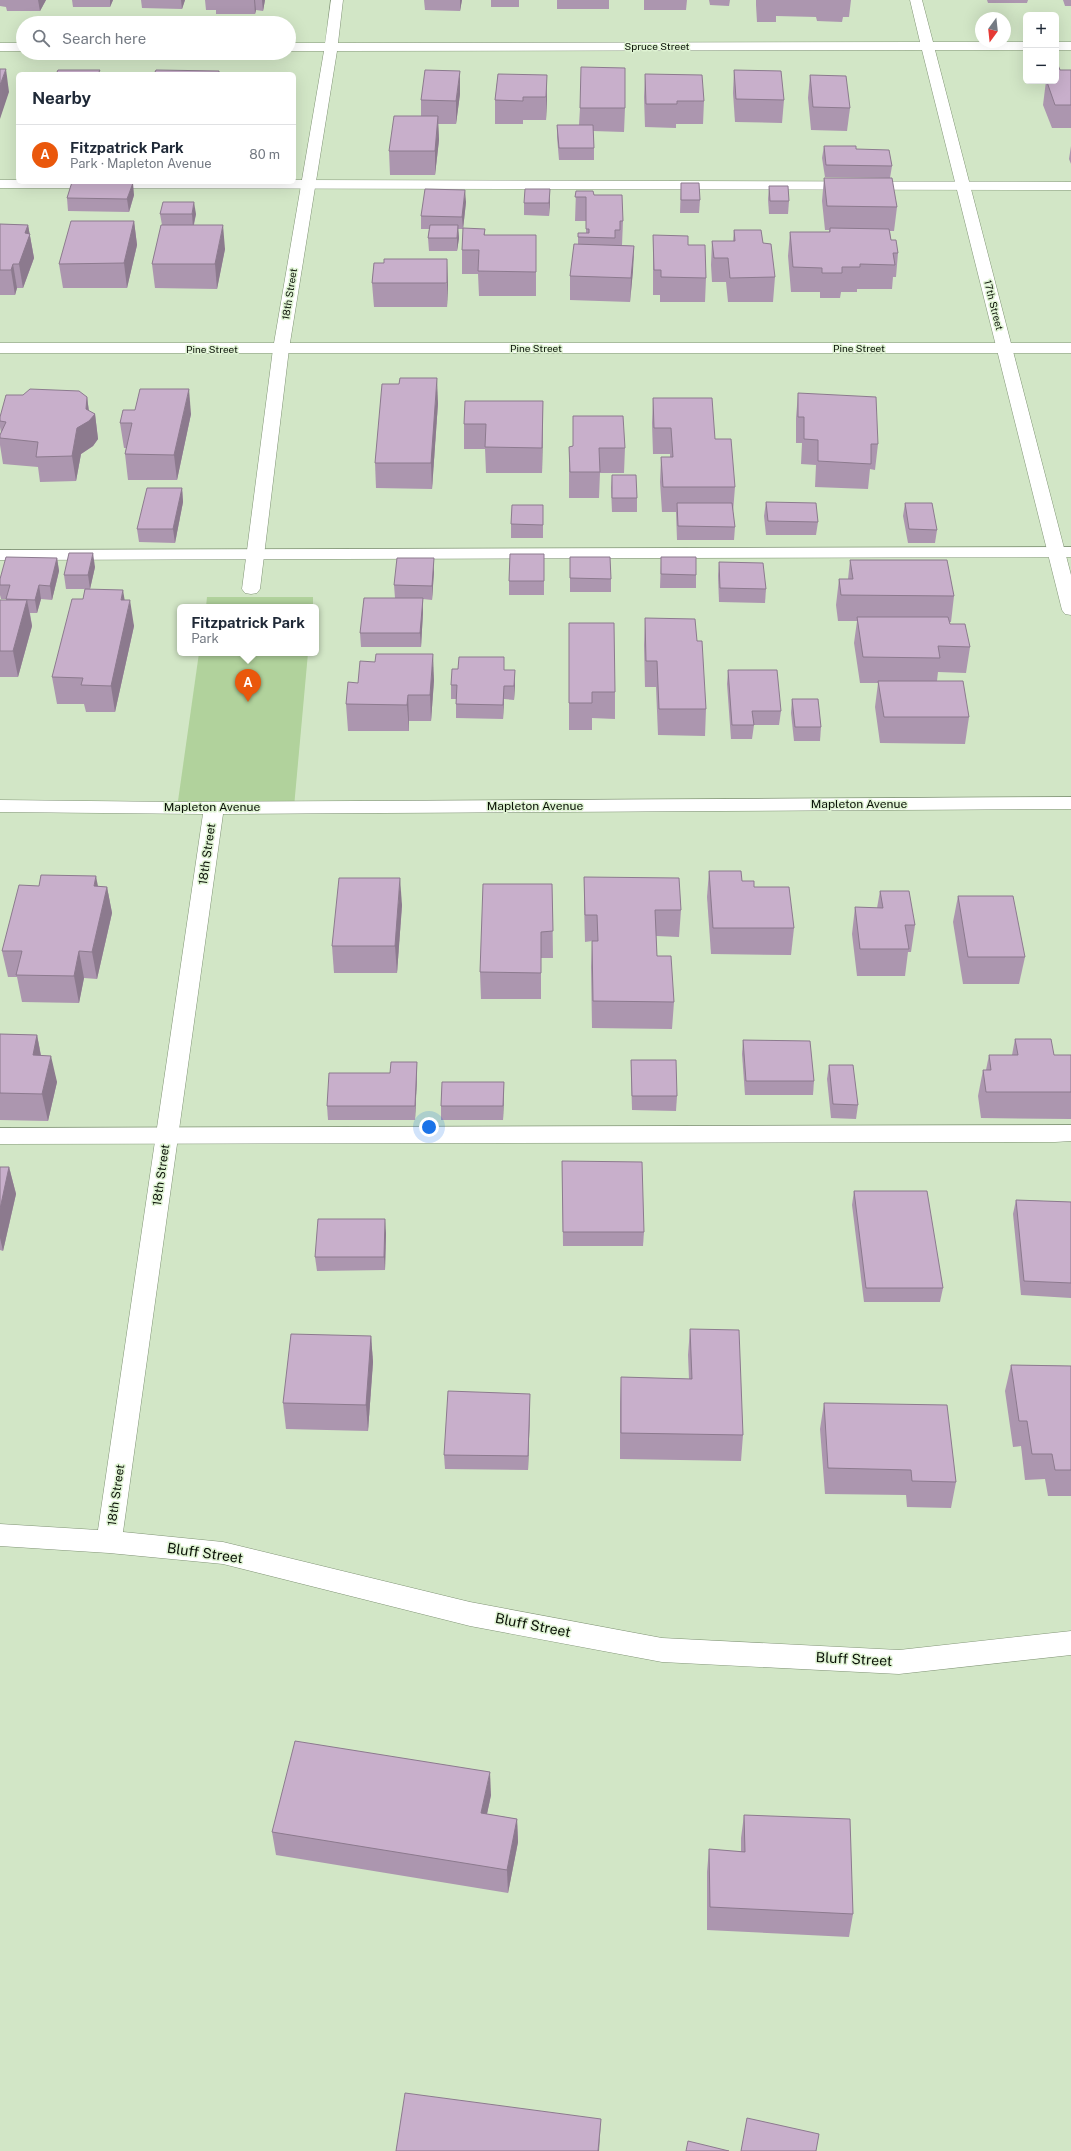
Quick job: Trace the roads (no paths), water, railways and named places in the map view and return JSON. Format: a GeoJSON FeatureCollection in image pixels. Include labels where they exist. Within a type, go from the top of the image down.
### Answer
{"type":"FeatureCollection","features":[{"type":"Feature","properties":{"kind":"street","name":"18th Street"},"geometry":{"type":"LineString","coordinates":[[251,589],[281,349],[307,185],[331,48],[337,0]]}},
{"type":"Feature","properties":{"kind":"street","name":"17th Street"},"geometry":{"type":"LineString","coordinates":[[916,0],[1005,347],[1064,552],[1071,610]]}},
{"type":"Feature","properties":{"kind":"street","name":"Spruce Street"},"geometry":{"type":"LineString","coordinates":[[296,47],[1023,46]]}},
{"type":"Feature","properties":{"kind":"street"},"geometry":{"type":"LineString","coordinates":[[1059,46],[1071,46]]}},
{"type":"Feature","properties":{"kind":"street"},"geometry":{"type":"LineString","coordinates":[[0,47],[16,47]]}},
{"type":"Feature","properties":{"kind":"street"},"geometry":{"type":"LineString","coordinates":[[0,184],[1071,186]]}},
{"type":"Feature","properties":{"kind":"street","name":"Pine Street"},"geometry":{"type":"LineString","coordinates":[[0,348],[1071,348]]}},
{"type":"Feature","properties":{"kind":"street"},"geometry":{"type":"LineString","coordinates":[[0,555],[256,556],[1064,552]]}},
{"type":"Feature","properties":{"kind":"street","name":"Mapleton Avenue"},"geometry":{"type":"LineString","coordinates":[[0,806],[214,807],[1071,803]]}},
{"type":"Feature","properties":{"kind":"street","name":"18th Street"},"geometry":{"type":"LineString","coordinates":[[109,1542],[214,807]]}},
{"type":"Feature","properties":{"kind":"street"},"geometry":{"type":"LineString","coordinates":[[0,1136],[167,1137],[1071,1133]]}},
{"type":"Feature","properties":{"kind":"street","name":"Bluff Street"},"geometry":{"type":"LineString","coordinates":[[0,1535],[109,1542],[223,1553],[470,1614],[662,1650],[899,1662],[1071,1643]]}},
{"type":"Feature","properties":{"kind":"place","name":"Fitzpatrick Park"},"geometry":{"type":"Point","coordinates":[248,702]}}]}
